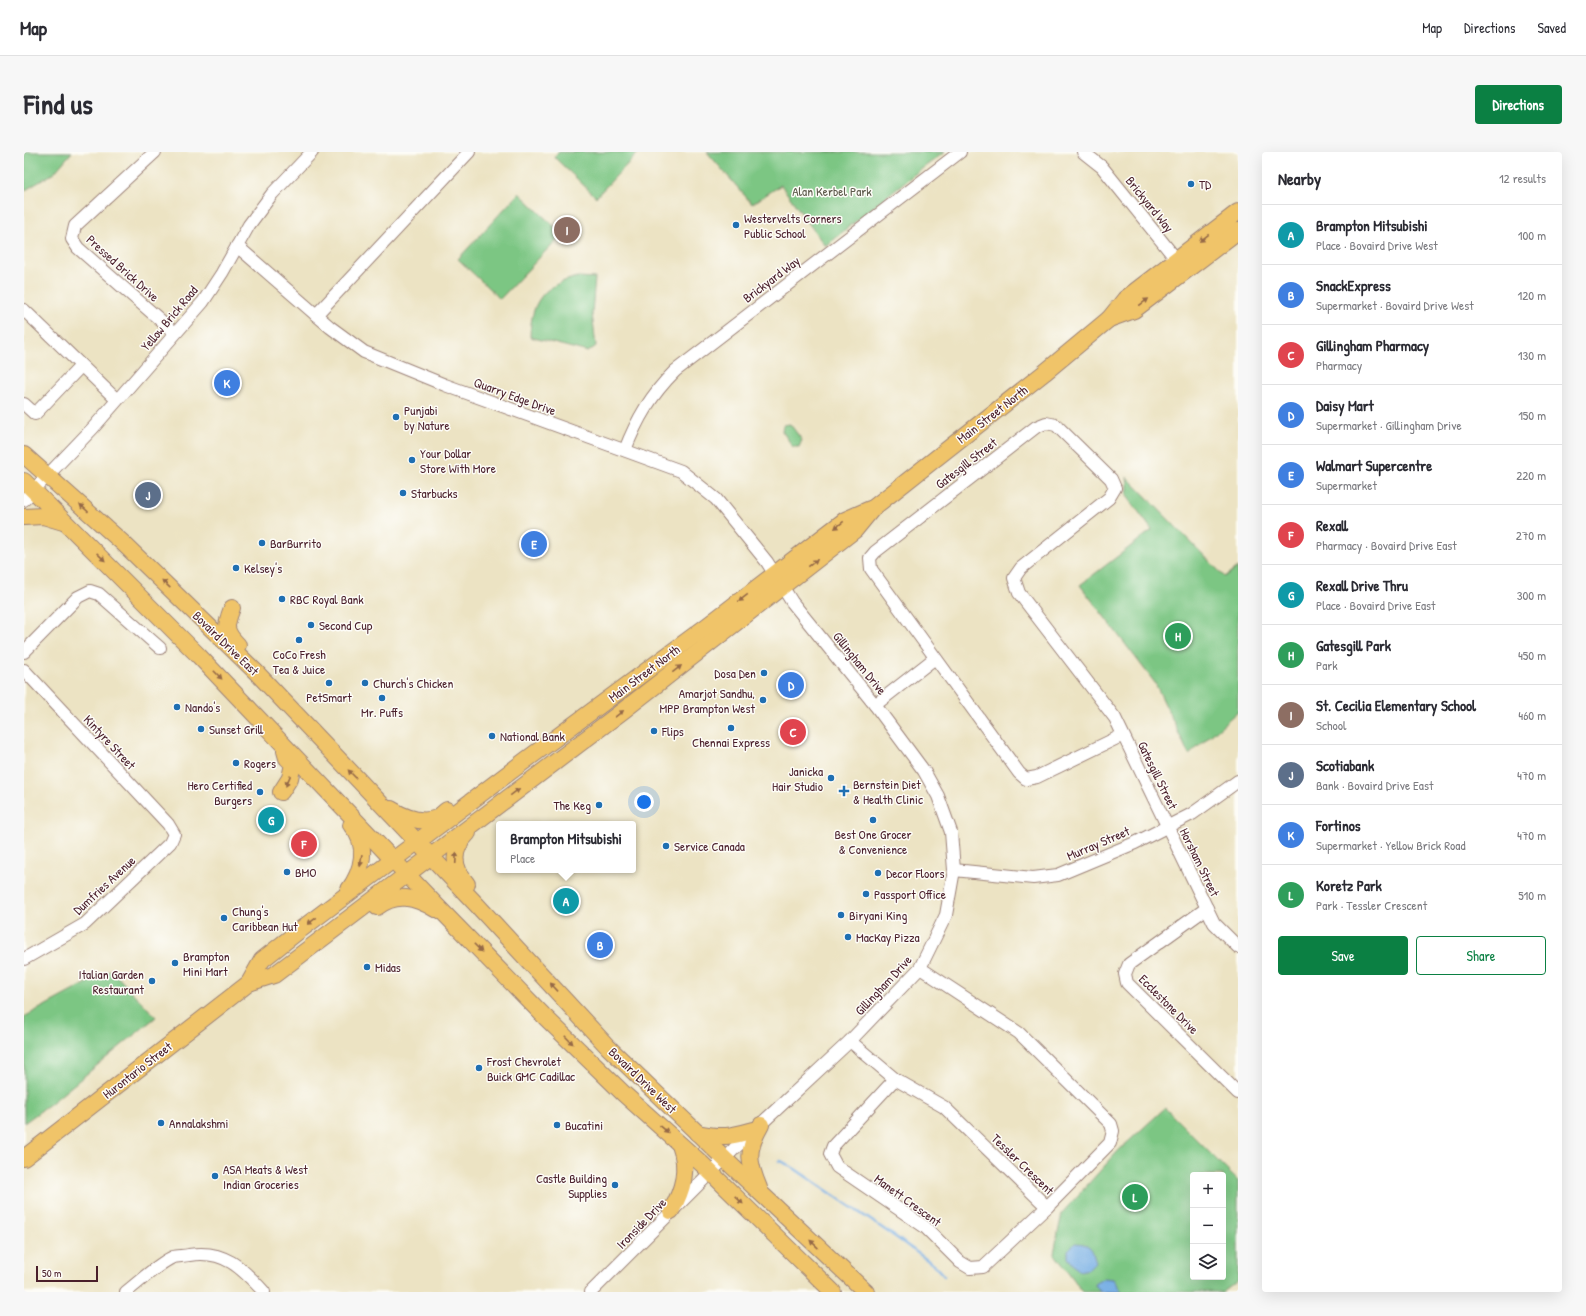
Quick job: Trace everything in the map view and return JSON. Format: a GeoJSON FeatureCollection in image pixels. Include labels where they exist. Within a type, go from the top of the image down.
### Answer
{"type":"FeatureCollection","features":[{"type":"Feature","properties":{"kind":"main road","name":"Main Street North"},"geometry":{"type":"LineString","coordinates":[[417,842],[472,800],[778,581],[855,530],[873,508],[1044,373],[1109,319],[1125,299],[1238,212]]}},
{"type":"Feature","properties":{"kind":"main road","name":"Main Street North"},"geometry":{"type":"LineString","coordinates":[[1109,319],[1134,310],[1238,231]]}},
{"type":"Feature","properties":{"kind":"main road","name":"Bovaird Drive East"},"geometry":{"type":"LineString","coordinates":[[24,455],[123,543],[244,660],[431,857]]}},
{"type":"Feature","properties":{"kind":"main road","name":"Bovaird Drive East"},"geometry":{"type":"LineString","coordinates":[[27,491],[65,523],[117,572],[339,802],[407,875]]}},
{"type":"Feature","properties":{"kind":"main road"},"geometry":{"type":"LineString","coordinates":[[24,517],[43,516],[65,523]]}},
{"type":"Feature","properties":{"kind":"main road","name":"Main Street North"},"geometry":{"type":"LineString","coordinates":[[431,857],[624,710],[778,581]]}},
{"type":"Feature","properties":{"kind":"main road"},"geometry":{"type":"LineString","coordinates":[[181,598],[206,616],[222,614],[232,608],[227,621],[227,631],[243,649],[244,660]]}},
{"type":"Feature","properties":{"kind":"main road"},"geometry":{"type":"LineString","coordinates":[[281,792],[290,778],[293,764],[287,758],[283,744]]}},
{"type":"Feature","properties":{"kind":"main road"},"geometry":{"type":"LineString","coordinates":[[379,802],[403,816],[414,819],[425,819],[437,818],[455,805],[472,800]]}},
{"type":"Feature","properties":{"kind":"main road"},"geometry":{"type":"LineString","coordinates":[[339,802],[339,812],[359,833],[362,854],[358,874],[343,898]]}},
{"type":"Feature","properties":{"kind":"main road"},"geometry":{"type":"LineString","coordinates":[[477,905],[473,891],[461,878],[456,869],[456,855],[464,837],[484,816]]}},
{"type":"Feature","properties":{"kind":"main road","name":"Hurontario Street"},"geometry":{"type":"LineString","coordinates":[[24,1158],[249,982],[262,960],[417,842]]}},
{"type":"Feature","properties":{"kind":"main road","name":"Hurontario Street"},"geometry":{"type":"LineString","coordinates":[[249,982],[274,975],[431,857]]}},
{"type":"Feature","properties":{"kind":"main road","name":"Bovaird Drive West"},"geometry":{"type":"LineString","coordinates":[[431,857],[608,1046],[724,1159],[866,1292]]}},
{"type":"Feature","properties":{"kind":"main road","name":"Bovaird Drive West"},"geometry":{"type":"LineString","coordinates":[[407,875],[624,1094],[710,1173],[833,1292]]}},
{"type":"Feature","properties":{"kind":"main road"},"geometry":{"type":"LineString","coordinates":[[351,918],[362,918],[383,902],[392,898],[403,898],[421,901],[450,920]]}},
{"type":"Feature","properties":{"kind":"main road"},"geometry":{"type":"LineString","coordinates":[[697,1133],[717,1137],[728,1137],[758,1128]]}},
{"type":"Feature","properties":{"kind":"main road"},"geometry":{"type":"LineString","coordinates":[[758,1128],[753,1138],[750,1154],[751,1169],[761,1194]]}},
{"type":"Feature","properties":{"kind":"main road"},"geometry":{"type":"LineString","coordinates":[[671,1211],[680,1196],[685,1175],[684,1156],[680,1145]]}},
{"type":"Feature","properties":{"kind":"street","name":"Pressed Brick Drive"},"geometry":{"type":"LineString","coordinates":[[155,152],[75,226],[72,239],[78,248],[175,333]]}},
{"type":"Feature","properties":{"kind":"street","name":"Yellow Brick Road"},"geometry":{"type":"LineString","coordinates":[[27,491],[48,475],[118,400],[203,302],[222,273],[249,225],[272,194],[312,152]]}},
{"type":"Feature","properties":{"kind":"street"},"geometry":{"type":"LineString","coordinates":[[316,315],[469,152]]}},
{"type":"Feature","properties":{"kind":"street","name":"Brickyard Way"},"geometry":{"type":"LineString","coordinates":[[625,450],[636,424],[652,397],[679,368],[960,152]]}},
{"type":"Feature","properties":{"kind":"street","name":"Brickyard Way"},"geometry":{"type":"LineString","coordinates":[[1083,152],[1102,167],[1176,259]]}},
{"type":"Feature","properties":{"kind":"street","name":"Quarry Edge Drive"},"geometry":{"type":"LineString","coordinates":[[238,246],[316,315],[346,340],[364,352],[445,385],[625,450],[681,472],[716,499],[766,562],[778,581]]}},
{"type":"Feature","properties":{"kind":"street"},"geometry":{"type":"LineString","coordinates":[[24,310],[118,400]]}},
{"type":"Feature","properties":{"kind":"street"},"geometry":{"type":"LineString","coordinates":[[24,404],[35,414],[81,366]]}},
{"type":"Feature","properties":{"kind":"street","name":"Gatesgill Street"},"geometry":{"type":"LineString","coordinates":[[1123,735],[1037,777],[1026,779],[1019,773],[871,569],[870,558],[875,552],[1036,427],[1046,423],[1056,425],[1111,478],[1115,488],[1109,498],[1021,568],[1014,578],[1019,593],[1115,718],[1167,826]]}},
{"type":"Feature","properties":{"kind":"street","name":"Gillingham Drive"},"geometry":{"type":"LineString","coordinates":[[710,1173],[850,1040],[920,968],[946,915],[954,870],[951,832],[938,796],[924,771],[875,705],[792,602],[778,581]]}},
{"type":"Feature","properties":{"kind":"street"},"geometry":{"type":"LineString","coordinates":[[24,652],[78,597],[90,591],[98,594],[160,648]]}},
{"type":"Feature","properties":{"kind":"street"},"geometry":{"type":"LineString","coordinates":[[875,705],[935,658]]}},
{"type":"Feature","properties":{"kind":"street","name":"Kintyre Street"},"geometry":{"type":"LineString","coordinates":[[24,670],[168,824],[174,834]]}},
{"type":"Feature","properties":{"kind":"street","name":"Murray Street"},"geometry":{"type":"LineString","coordinates":[[954,870],[1033,878],[1058,874],[1135,843],[1192,814],[1238,781]]}},
{"type":"Feature","properties":{"kind":"street","name":"Horsham Street"},"geometry":{"type":"LineString","coordinates":[[1167,826],[1214,923],[1238,948]]}},
{"type":"Feature","properties":{"kind":"street","name":"Dumfries Avenue"},"geometry":{"type":"LineString","coordinates":[[24,959],[85,924],[170,842],[174,834]]}},
{"type":"Feature","properties":{"kind":"street","name":"Ecclestone Drive"},"geometry":{"type":"LineString","coordinates":[[1207,908],[1129,964],[1125,974],[1127,984],[1238,1093]]}},
{"type":"Feature","properties":{"kind":"street","name":"Tessler Crescent"},"geometry":{"type":"LineString","coordinates":[[850,1040],[895,1079],[944,1107],[1047,1207],[1110,1143],[1113,1131],[1111,1124],[1019,1033],[920,968]]}},
{"type":"Feature","properties":{"kind":"street","name":"Manett Crescent"},"geometry":{"type":"LineString","coordinates":[[895,1079],[833,1146],[830,1154],[837,1167],[925,1227],[960,1262],[970,1268],[983,1267],[1047,1207]]}},
{"type":"Feature","properties":{"kind":"street","name":"Ironside Drive"},"geometry":{"type":"LineString","coordinates":[[591,1292],[632,1253],[671,1211],[710,1173]]}},
{"type":"Feature","properties":{"kind":"street"},"geometry":{"type":"LineString","coordinates":[[126,1292],[174,1257],[200,1254],[220,1257],[235,1263],[246,1272],[264,1292]]}},
{"type":"Feature","properties":{"kind":"green space"},"geometry":{"type":"Polygon","coordinates":[[[24,152],[72,152],[54,173],[24,191],[24,152]]]}},
{"type":"Feature","properties":{"kind":"green space"},"geometry":{"type":"Polygon","coordinates":[[[559,152],[639,152],[596,197],[554,157],[559,152]]]}},
{"type":"Feature","properties":{"kind":"green space","name":"Alan Kerbel Park"},"geometry":{"type":"Polygon","coordinates":[[[707,152],[945,152],[912,176],[825,246],[781,185],[752,204],[707,152]]]}},
{"type":"Feature","properties":{"kind":"green space"},"geometry":{"type":"Polygon","coordinates":[[[519,193],[562,234],[500,299],[458,259],[519,193]]]}},
{"type":"Feature","properties":{"kind":"green space"},"geometry":{"type":"Polygon","coordinates":[[[578,277],[595,278],[592,313],[596,346],[588,352],[530,337],[533,314],[536,304],[541,296],[556,285],[566,280],[578,277]]]}},
{"type":"Feature","properties":{"kind":"green space"},"geometry":{"type":"Polygon","coordinates":[[[790,424],[802,440],[799,447],[793,447],[782,431],[783,425],[790,424]]]}},
{"type":"Feature","properties":{"kind":"green space"},"geometry":{"type":"Polygon","coordinates":[[[1127,477],[1225,577],[1238,567],[1238,711],[1189,755],[1155,683],[1080,585],[1152,530],[1127,496],[1127,477]]]}},
{"type":"Feature","properties":{"kind":"green space"},"geometry":{"type":"Polygon","coordinates":[[[111,970],[156,1017],[50,1104],[24,1123],[24,1017],[111,970]]]}},
{"type":"Feature","properties":{"kind":"green space"},"geometry":{"type":"Polygon","coordinates":[[[1165,1108],[1238,1181],[1238,1281],[1223,1292],[1083,1292],[1054,1253],[1062,1213],[1118,1151],[1165,1108]]]}},
{"type":"Feature","properties":{"kind":"water"},"geometry":{"type":"Polygon","coordinates":[[[1075,1243],[1084,1244],[1092,1250],[1096,1262],[1089,1269],[1079,1271],[1068,1258],[1068,1250],[1075,1243]]]}},
{"type":"Feature","properties":{"kind":"water"},"geometry":{"type":"Polygon","coordinates":[[[1104,1278],[1113,1279],[1122,1292],[1100,1292],[1094,1284],[1104,1278]]]}},
{"type":"Feature","properties":{"kind":"waterway"},"geometry":{"type":"LineString","coordinates":[[779,1161],[795,1169],[897,1238],[934,1265],[944,1276]]}},
{"type":"Feature","properties":{"kind":"place","name":"TD"},"geometry":{"type":"Point","coordinates":[1191,184]}},
{"type":"Feature","properties":{"kind":"place","name":"Westervelts Corners Public School"},"geometry":{"type":"Point","coordinates":[736,225]}},
{"type":"Feature","properties":{"kind":"place","name":"St. Cecilia Elementary School"},"geometry":{"type":"Point","coordinates":[567,230]}},
{"type":"Feature","properties":{"kind":"place","name":"Fortinos"},"geometry":{"type":"Point","coordinates":[227,383]}},
{"type":"Feature","properties":{"kind":"place","name":"Punjabi by Nature"},"geometry":{"type":"Point","coordinates":[396,417]}},
{"type":"Feature","properties":{"kind":"place","name":"Your Dollar Store With More"},"geometry":{"type":"Point","coordinates":[412,460]}},
{"type":"Feature","properties":{"kind":"place","name":"Starbucks"},"geometry":{"type":"Point","coordinates":[403,493]}},
{"type":"Feature","properties":{"kind":"place","name":"Scotiabank"},"geometry":{"type":"Point","coordinates":[148,495]}},
{"type":"Feature","properties":{"kind":"place","name":"BarBurrito"},"geometry":{"type":"Point","coordinates":[262,543]}},
{"type":"Feature","properties":{"kind":"place","name":"Walmart Supercentre"},"geometry":{"type":"Point","coordinates":[534,544]}},
{"type":"Feature","properties":{"kind":"place","name":"Kelsey's"},"geometry":{"type":"Point","coordinates":[236,568]}},
{"type":"Feature","properties":{"kind":"place","name":"RBC Royal Bank"},"geometry":{"type":"Point","coordinates":[282,599]}},
{"type":"Feature","properties":{"kind":"place","name":"Second Cup"},"geometry":{"type":"Point","coordinates":[311,625]}},
{"type":"Feature","properties":{"kind":"place","name":"Gatesgill Park"},"geometry":{"type":"Point","coordinates":[1178,636]}},
{"type":"Feature","properties":{"kind":"place","name":"CoCo Fresh Tea & Juice"},"geometry":{"type":"Point","coordinates":[299,640]}},
{"type":"Feature","properties":{"kind":"place","name":"Dosa Den"},"geometry":{"type":"Point","coordinates":[764,673]}},
{"type":"Feature","properties":{"kind":"place","name":"PetSmart"},"geometry":{"type":"Point","coordinates":[329,683]}},
{"type":"Feature","properties":{"kind":"place","name":"Church's Chicken"},"geometry":{"type":"Point","coordinates":[365,683]}},
{"type":"Feature","properties":{"kind":"place","name":"Daisy Mart"},"geometry":{"type":"Point","coordinates":[791,685]}},
{"type":"Feature","properties":{"kind":"place","name":"Mr. Puffs"},"geometry":{"type":"Point","coordinates":[382,698]}},
{"type":"Feature","properties":{"kind":"place","name":"Amarjot Sandhu, MPP Brampton West"},"geometry":{"type":"Point","coordinates":[763,700]}},
{"type":"Feature","properties":{"kind":"place","name":"Nando's"},"geometry":{"type":"Point","coordinates":[177,707]}},
{"type":"Feature","properties":{"kind":"place","name":"Chennai Express"},"geometry":{"type":"Point","coordinates":[731,728]}},
{"type":"Feature","properties":{"kind":"place","name":"Sunset Grill"},"geometry":{"type":"Point","coordinates":[201,729]}},
{"type":"Feature","properties":{"kind":"place","name":"Flips"},"geometry":{"type":"Point","coordinates":[654,731]}},
{"type":"Feature","properties":{"kind":"place","name":"Gillingham Pharmacy"},"geometry":{"type":"Point","coordinates":[793,732]}},
{"type":"Feature","properties":{"kind":"place","name":"National Bank"},"geometry":{"type":"Point","coordinates":[492,736]}},
{"type":"Feature","properties":{"kind":"place","name":"Rogers"},"geometry":{"type":"Point","coordinates":[236,763]}},
{"type":"Feature","properties":{"kind":"place","name":"Janicka Hair Studio"},"geometry":{"type":"Point","coordinates":[831,778]}},
{"type":"Feature","properties":{"kind":"place","name":"Bernstein Diet & Health Clinic"},"geometry":{"type":"Point","coordinates":[844,791]}},
{"type":"Feature","properties":{"kind":"place","name":"Hero Certified Burgers"},"geometry":{"type":"Point","coordinates":[260,792]}},
{"type":"Feature","properties":{"kind":"place","name":"The Keg"},"geometry":{"type":"Point","coordinates":[599,805]}},
{"type":"Feature","properties":{"kind":"place","name":"Rexall Drive Thru"},"geometry":{"type":"Point","coordinates":[271,820]}},
{"type":"Feature","properties":{"kind":"place","name":"Best One Grocer & Convenience"},"geometry":{"type":"Point","coordinates":[873,820]}},
{"type":"Feature","properties":{"kind":"place","name":"Rexall"},"geometry":{"type":"Point","coordinates":[304,844]}},
{"type":"Feature","properties":{"kind":"place","name":"Service Canada"},"geometry":{"type":"Point","coordinates":[666,846]}},
{"type":"Feature","properties":{"kind":"place","name":"BMO"},"geometry":{"type":"Point","coordinates":[287,872]}},
{"type":"Feature","properties":{"kind":"place","name":"Decor Floors"},"geometry":{"type":"Point","coordinates":[878,873]}},
{"type":"Feature","properties":{"kind":"place","name":"Passport Office"},"geometry":{"type":"Point","coordinates":[866,894]}},
{"type":"Feature","properties":{"kind":"place","name":"Brampton Mitsubishi"},"geometry":{"type":"Point","coordinates":[566,901]}},
{"type":"Feature","properties":{"kind":"place","name":"Biryani King"},"geometry":{"type":"Point","coordinates":[841,915]}},
{"type":"Feature","properties":{"kind":"place","name":"Chung's Caribbean Hut"},"geometry":{"type":"Point","coordinates":[224,918]}},
{"type":"Feature","properties":{"kind":"place","name":"MacKay Pizza"},"geometry":{"type":"Point","coordinates":[848,937]}},
{"type":"Feature","properties":{"kind":"place","name":"SnackExpress"},"geometry":{"type":"Point","coordinates":[600,945]}},
{"type":"Feature","properties":{"kind":"place","name":"Brampton Mini Mart"},"geometry":{"type":"Point","coordinates":[175,963]}},
{"type":"Feature","properties":{"kind":"place","name":"Midas"},"geometry":{"type":"Point","coordinates":[367,967]}},
{"type":"Feature","properties":{"kind":"place","name":"Italian Garden Restaurant"},"geometry":{"type":"Point","coordinates":[152,981]}},
{"type":"Feature","properties":{"kind":"place","name":"Frost Chevrolet Buick GMC Cadillac"},"geometry":{"type":"Point","coordinates":[479,1068]}},
{"type":"Feature","properties":{"kind":"place","name":"Annalakshmi"},"geometry":{"type":"Point","coordinates":[161,1123]}},
{"type":"Feature","properties":{"kind":"place","name":"Bucatini"},"geometry":{"type":"Point","coordinates":[557,1125]}},
{"type":"Feature","properties":{"kind":"place","name":"ASA Meats & West Indian Groceries"},"geometry":{"type":"Point","coordinates":[215,1176]}},
{"type":"Feature","properties":{"kind":"place","name":"Castle Building Supplies"},"geometry":{"type":"Point","coordinates":[615,1185]}},
{"type":"Feature","properties":{"kind":"place","name":"Koretz Park"},"geometry":{"type":"Point","coordinates":[1135,1197]}}]}
